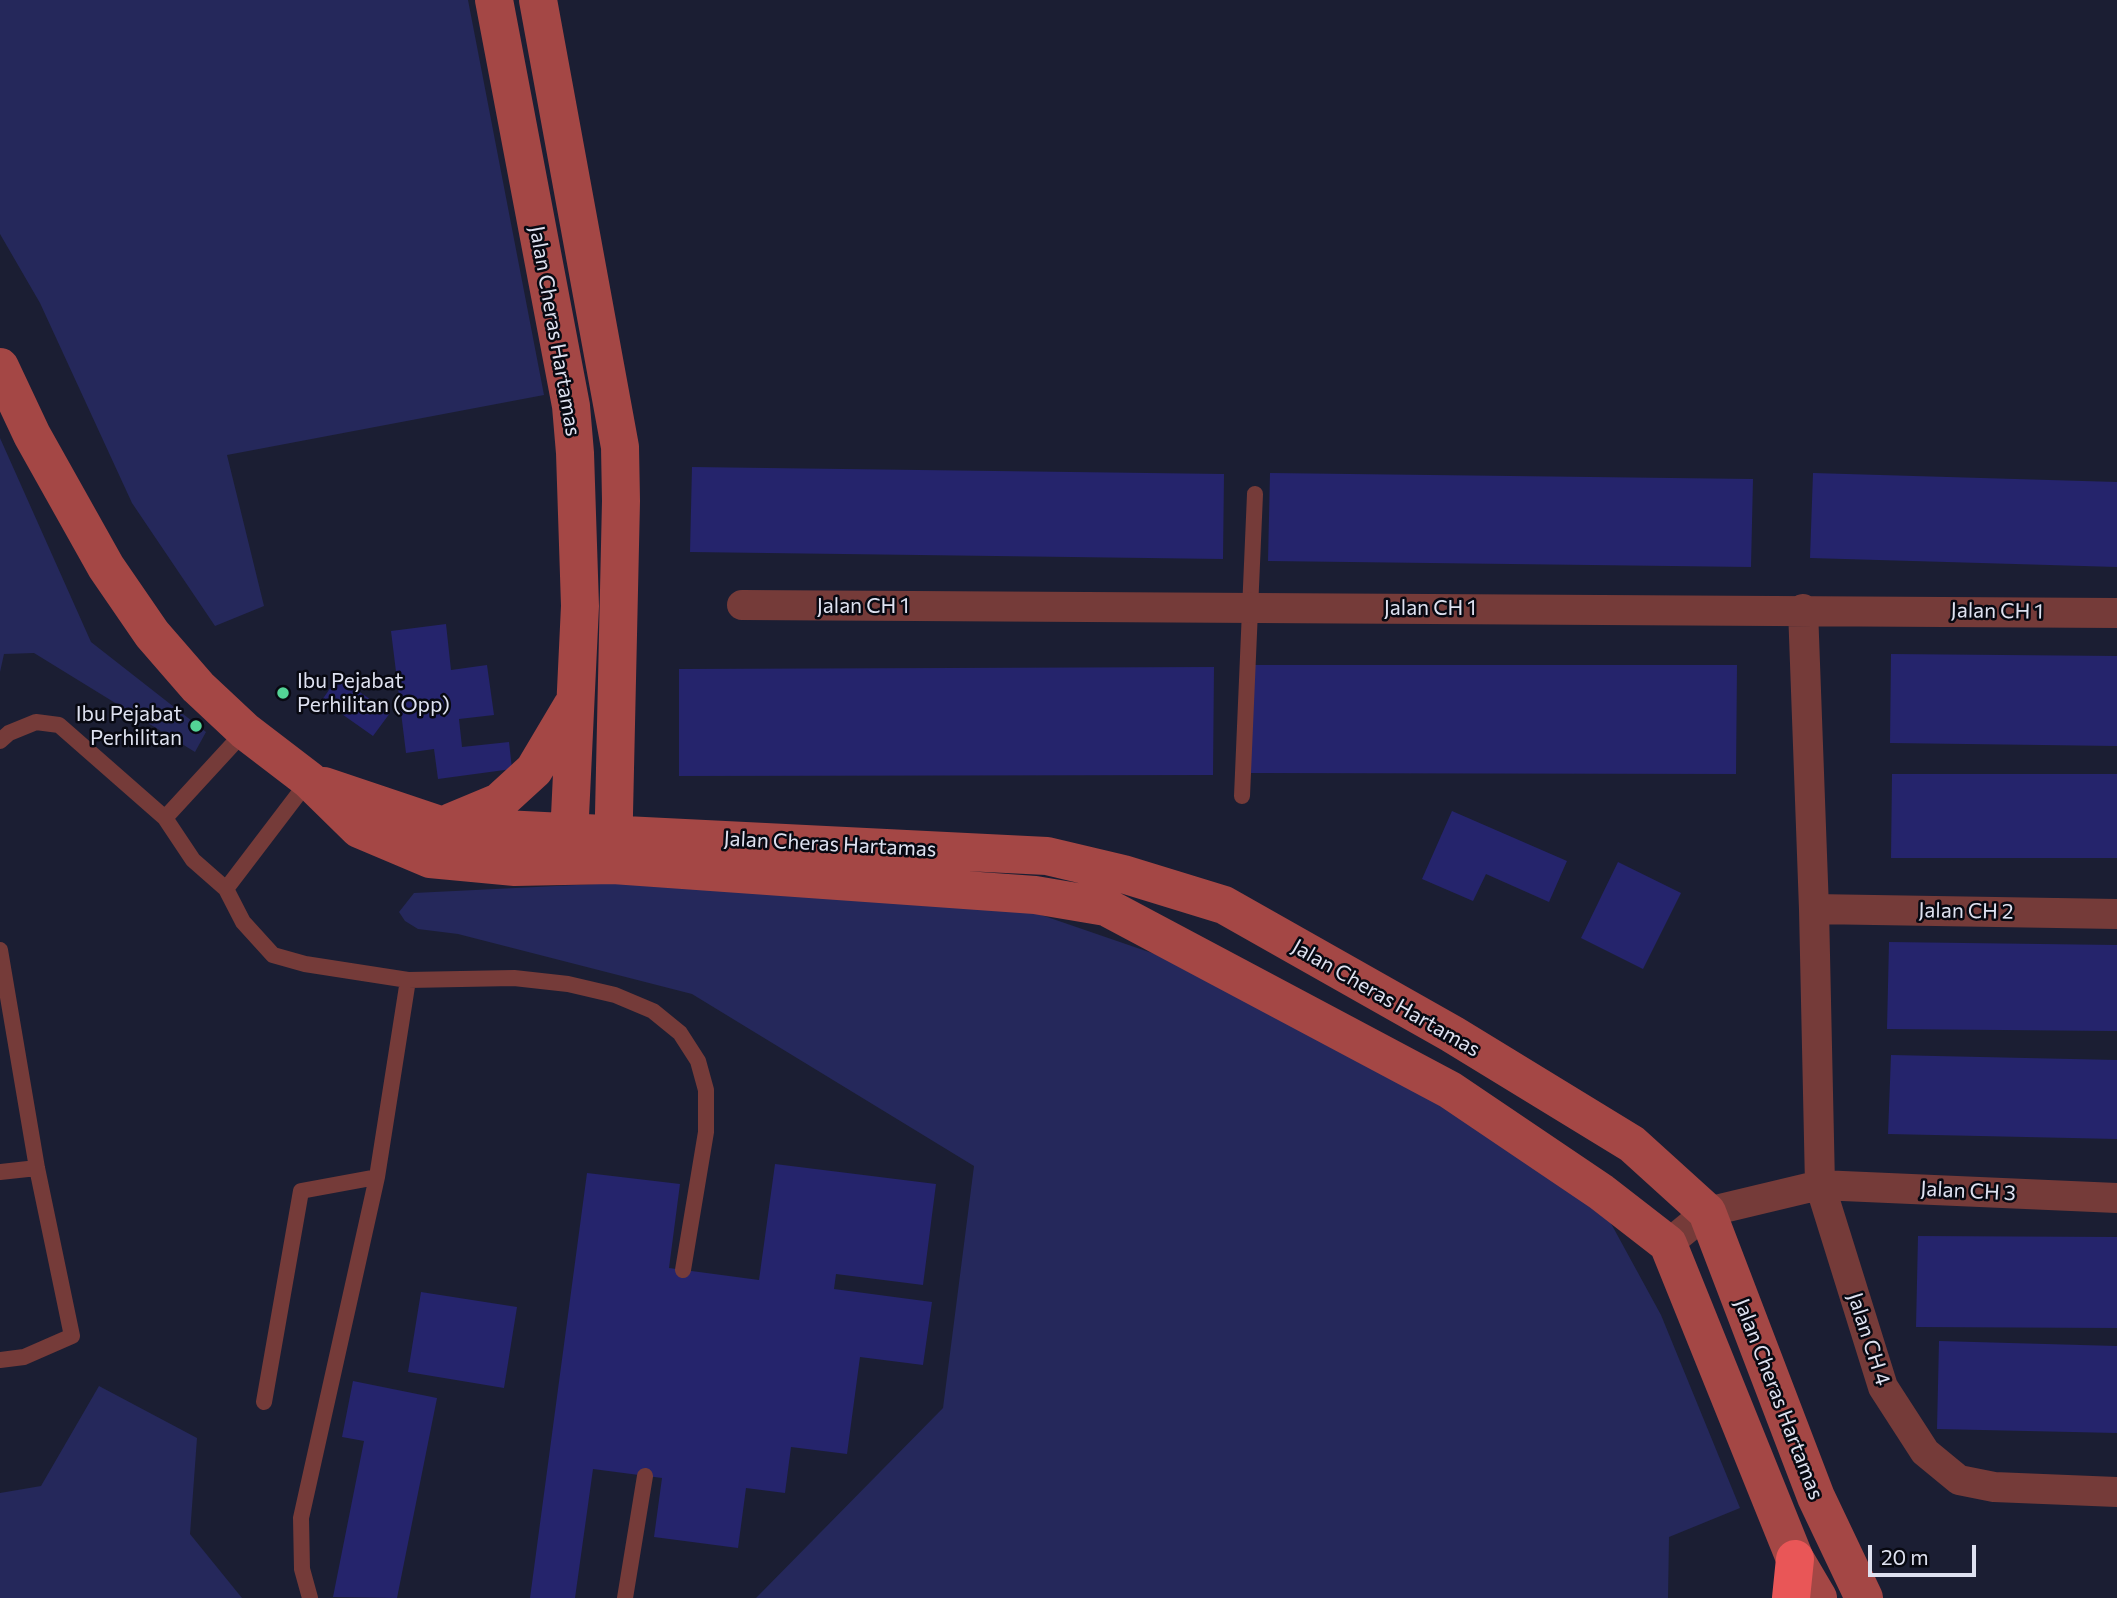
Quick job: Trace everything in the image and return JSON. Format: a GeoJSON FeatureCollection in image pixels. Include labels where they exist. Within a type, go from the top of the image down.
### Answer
{"type":"FeatureCollection","features":[{"type":"Feature","properties":{"kind":"highway"},"geometry":{"type":"LineString","coordinates":[[1791,1598],[1796,1559]]}},
{"type":"Feature","properties":{"kind":"street","name":"Jalan Cheras Hartamas"},"geometry":{"type":"LineString","coordinates":[[494,0],[571,406],[578,502],[580,606],[569,850],[1047,856],[1123,874],[1224,905],[1452,1034],[1632,1144],[1707,1212],[1816,1497],[1864,1598]]}},
{"type":"Feature","properties":{"kind":"street","name":"Jalan Cheras Hartamas"},"geometry":{"type":"LineString","coordinates":[[538,0],[620,447],[614,849]]}},
{"type":"Feature","properties":{"kind":"street"},"geometry":{"type":"LineString","coordinates":[[0,367],[32,435],[106,567],[152,634],[198,687],[245,731],[309,780],[359,829],[430,859],[515,867],[569,850]]}},
{"type":"Feature","properties":{"kind":"street"},"geometry":{"type":"LineString","coordinates":[[580,606],[619,606]]}},
{"type":"Feature","properties":{"kind":"street","name":"Jalan CH 1"},"geometry":{"type":"LineString","coordinates":[[742,606],[2117,612]]}},
{"type":"Feature","properties":{"kind":"street","name":"Jalan CH 4"},"geometry":{"type":"LineString","coordinates":[[1803,609],[1814,909],[1820,1185],[1882,1387],[1925,1452],[1959,1479],[1994,1487],[2117,1492]]}},
{"type":"Feature","properties":{"kind":"street"},"geometry":{"type":"LineString","coordinates":[[443,825],[499,802],[534,770],[575,701]]}},
{"type":"Feature","properties":{"kind":"street"},"geometry":{"type":"LineString","coordinates":[[309,780],[379,807],[443,825],[569,850]]}},
{"type":"Feature","properties":{"kind":"street","name":"Jalan Cheras Hartamas"},"geometry":{"type":"LineString","coordinates":[[614,849],[1035,895],[1106,907],[1450,1090],[1601,1192],[1668,1244],[1796,1559],[1818,1598]]}},
{"type":"Feature","properties":{"kind":"street","name":"Jalan CH 2"},"geometry":{"type":"LineString","coordinates":[[1814,909],[2117,914]]}},
{"type":"Feature","properties":{"kind":"street","name":"Jalan CH 3"},"geometry":{"type":"LineString","coordinates":[[1707,1212],[1820,1185],[2117,1198]]}},
{"type":"Feature","properties":{"kind":"street"},"geometry":{"type":"LineString","coordinates":[[1668,1244],[1707,1212]]}},
{"type":"Feature","properties":{"kind":"lane"},"geometry":{"type":"LineString","coordinates":[[1242,796],[1255,494]]}},
{"type":"Feature","properties":{"kind":"lane"},"geometry":{"type":"LineString","coordinates":[[0,741],[9,733],[36,722],[59,725],[165,818],[193,860],[226,889],[243,922],[273,956],[305,964],[408,980],[514,978],[568,984],[614,995],[653,1011],[680,1033],[698,1061],[706,1090],[706,1132],[683,1270]]}},
{"type":"Feature","properties":{"kind":"lane"},"geometry":{"type":"LineString","coordinates":[[165,818],[245,731]]}},
{"type":"Feature","properties":{"kind":"lane"},"geometry":{"type":"LineString","coordinates":[[226,889],[309,780]]}},
{"type":"Feature","properties":{"kind":"lane"},"geometry":{"type":"LineString","coordinates":[[0,950],[37,1168],[72,1336],[24,1357],[0,1360]]}},
{"type":"Feature","properties":{"kind":"lane"},"geometry":{"type":"LineString","coordinates":[[310,1598],[302,1569],[301,1518],[377,1177],[408,980]]}},
{"type":"Feature","properties":{"kind":"lane"},"geometry":{"type":"LineString","coordinates":[[0,1172],[37,1168]]}},
{"type":"Feature","properties":{"kind":"lane"},"geometry":{"type":"LineString","coordinates":[[264,1402],[301,1191],[377,1177]]}},
{"type":"Feature","properties":{"kind":"lane"},"geometry":{"type":"LineString","coordinates":[[625,1598],[645,1476]]}},
{"type":"Feature","properties":{"kind":"shaded area"},"geometry":{"type":"Polygon","coordinates":[[[0,0],[468,0],[544,395],[227,455],[264,606],[215,626],[132,503],[40,303],[0,234],[0,0]]]}},
{"type":"Feature","properties":{"kind":"shaded area"},"geometry":{"type":"Polygon","coordinates":[[[0,438],[91,642],[206,732],[195,752],[34,653],[4,654],[0,672],[0,438]]]}},
{"type":"Feature","properties":{"kind":"shaded area"},"geometry":{"type":"Polygon","coordinates":[[[637,882],[1021,908],[1181,963],[1465,1108],[1602,1207],[1661,1315],[1740,1508],[1669,1537],[1668,1598],[756,1598],[943,1408],[974,1166],[692,994],[458,934],[418,929],[405,921],[399,912],[414,893],[637,882]]]}},
{"type":"Feature","properties":{"kind":"shaded area"},"geometry":{"type":"Polygon","coordinates":[[[99,1386],[197,1438],[190,1534],[242,1598],[0,1598],[0,1493],[41,1486],[99,1386]]]}},
{"type":"Feature","properties":{"kind":"building"},"geometry":{"type":"Polygon","coordinates":[[[692,467],[1224,474],[1223,559],[690,552],[692,467]]]}},
{"type":"Feature","properties":{"kind":"building"},"geometry":{"type":"Polygon","coordinates":[[[1270,473],[1753,479],[1751,567],[1268,561],[1270,473]]]}},
{"type":"Feature","properties":{"kind":"building"},"geometry":{"type":"Polygon","coordinates":[[[1813,473],[2117,482],[2117,567],[1810,558],[1813,473]]]}},
{"type":"Feature","properties":{"kind":"building"},"geometry":{"type":"Polygon","coordinates":[[[446,624],[451,670],[487,665],[494,715],[459,719],[462,747],[509,742],[512,769],[438,779],[434,749],[406,753],[391,631],[446,624]]]}},
{"type":"Feature","properties":{"kind":"building"},"geometry":{"type":"Polygon","coordinates":[[[1891,654],[2117,656],[2117,746],[1890,743],[1891,654]]]}},
{"type":"Feature","properties":{"kind":"building"},"geometry":{"type":"Polygon","coordinates":[[[1250,665],[1737,665],[1736,774],[1250,773],[1250,665]]]}},
{"type":"Feature","properties":{"kind":"building"},"geometry":{"type":"Polygon","coordinates":[[[1214,667],[1213,775],[679,776],[679,669],[1214,667]]]}},
{"type":"Feature","properties":{"kind":"building"},"geometry":{"type":"Polygon","coordinates":[[[338,677],[390,713],[373,736],[322,700],[338,677]]]}},
{"type":"Feature","properties":{"kind":"building"},"geometry":{"type":"Polygon","coordinates":[[[1892,774],[2117,774],[2117,858],[1891,858],[1892,774]]]}},
{"type":"Feature","properties":{"kind":"building"},"geometry":{"type":"Polygon","coordinates":[[[1452,811],[1567,861],[1549,902],[1486,874],[1473,901],[1422,879],[1452,811]]]}},
{"type":"Feature","properties":{"kind":"building"},"geometry":{"type":"Polygon","coordinates":[[[1618,862],[1681,893],[1643,969],[1581,938],[1618,862]]]}},
{"type":"Feature","properties":{"kind":"building"},"geometry":{"type":"Polygon","coordinates":[[[1889,942],[2117,945],[2117,1031],[1887,1029],[1889,942]]]}},
{"type":"Feature","properties":{"kind":"building"},"geometry":{"type":"Polygon","coordinates":[[[1891,1055],[2117,1060],[2117,1139],[1888,1134],[1891,1055]]]}},
{"type":"Feature","properties":{"kind":"building"},"geometry":{"type":"Polygon","coordinates":[[[775,1164],[936,1184],[923,1285],[836,1274],[834,1289],[932,1302],[923,1365],[860,1357],[847,1454],[791,1447],[785,1493],[746,1488],[738,1548],[654,1537],[662,1478],[593,1469],[575,1598],[530,1598],[587,1173],[680,1184],[669,1268],[759,1280],[775,1164]]]}},
{"type":"Feature","properties":{"kind":"building"},"geometry":{"type":"Polygon","coordinates":[[[1918,1236],[2117,1237],[2117,1328],[1916,1327],[1918,1236]]]}},
{"type":"Feature","properties":{"kind":"building"},"geometry":{"type":"Polygon","coordinates":[[[421,1292],[517,1307],[504,1388],[408,1372],[421,1292]]]}},
{"type":"Feature","properties":{"kind":"building"},"geometry":{"type":"Polygon","coordinates":[[[1939,1341],[2117,1346],[2117,1433],[1937,1429],[1939,1341]]]}},
{"type":"Feature","properties":{"kind":"building"},"geometry":{"type":"Polygon","coordinates":[[[353,1381],[437,1398],[397,1598],[333,1597],[364,1441],[342,1437],[353,1381]]]}},
{"type":"Feature","properties":{"kind":"place","name":"Ibu Pejabat Perhilitan (Opp)"},"geometry":{"type":"Point","coordinates":[283,693]}},
{"type":"Feature","properties":{"kind":"place","name":"Ibu Pejabat Perhilitan"},"geometry":{"type":"Point","coordinates":[196,726]}}]}
